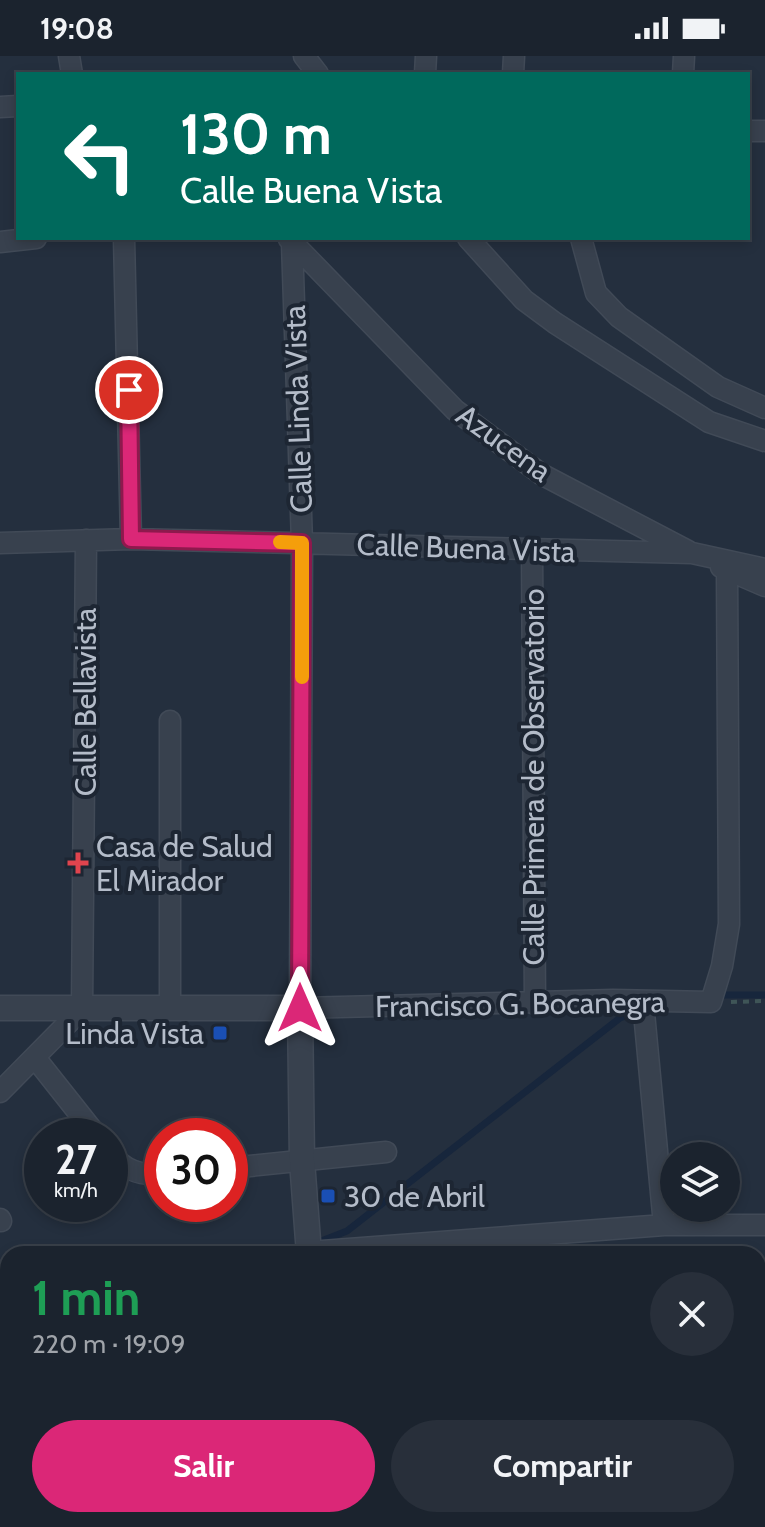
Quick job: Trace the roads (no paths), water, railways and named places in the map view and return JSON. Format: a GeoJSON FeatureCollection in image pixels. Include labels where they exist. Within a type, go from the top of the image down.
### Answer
{"type":"FeatureCollection","features":[{"type":"Feature","properties":{"kind":"street"},"geometry":{"type":"LineString","coordinates":[[304,56],[316,72]]}},
{"type":"Feature","properties":{"kind":"street"},"geometry":{"type":"LineString","coordinates":[[124,240],[131,539]]}},
{"type":"Feature","properties":{"kind":"street","name":"Calle Linda Vista"},"geometry":{"type":"LineString","coordinates":[[291,240],[302,543],[300,1008]]}},
{"type":"Feature","properties":{"kind":"street","name":"Azucena"},"geometry":{"type":"LineString","coordinates":[[291,240],[455,410],[541,474],[692,553],[765,586]]}},
{"type":"Feature","properties":{"kind":"street"},"geometry":{"type":"LineString","coordinates":[[470,240],[524,300],[555,323],[709,422],[765,441]]}},
{"type":"Feature","properties":{"kind":"street"},"geometry":{"type":"LineString","coordinates":[[582,240],[596,293],[619,317],[718,387],[765,408]]}},
{"type":"Feature","properties":{"kind":"street","name":"Calle Buena Vista"},"geometry":{"type":"LineString","coordinates":[[0,543],[131,539],[692,553]]}},
{"type":"Feature","properties":{"kind":"street","name":"Calle Bellavista"},"geometry":{"type":"LineString","coordinates":[[82,1009],[86,540]]}},
{"type":"Feature","properties":{"kind":"street","name":"Calle Primera de Observatorio"},"geometry":{"type":"LineString","coordinates":[[532,550],[535,1004]]}},
{"type":"Feature","properties":{"kind":"street"},"geometry":{"type":"LineString","coordinates":[[692,553],[765,569]]}},
{"type":"Feature","properties":{"kind":"street","name":"Francisco G. Bocanegra"},"geometry":{"type":"LineString","coordinates":[[0,1008],[300,1008],[711,1002],[722,966],[729,924],[727,570]]}},
{"type":"Feature","properties":{"kind":"street"},"geometry":{"type":"LineString","coordinates":[[170,721],[170,1006]]}},
{"type":"Feature","properties":{"kind":"street"},"geometry":{"type":"LineString","coordinates":[[643,1002],[664,1225]]}},
{"type":"Feature","properties":{"kind":"street"},"geometry":{"type":"LineString","coordinates":[[300,1008],[302,1161],[308,1246]]}},
{"type":"Feature","properties":{"kind":"street"},"geometry":{"type":"LineString","coordinates":[[0,1092],[36,1059],[82,1009]]}},
{"type":"Feature","properties":{"kind":"street"},"geometry":{"type":"LineString","coordinates":[[36,1059],[83,1118]]}},
{"type":"Feature","properties":{"kind":"street"},"geometry":{"type":"LineString","coordinates":[[248,1166],[386,1152]]}},
{"type":"Feature","properties":{"kind":"street"},"geometry":{"type":"LineString","coordinates":[[398,1246],[664,1225],[765,1225]]}},
{"type":"Feature","properties":{"kind":"waterway"},"geometry":{"type":"LineString","coordinates":[[716,995],[765,995]]}},
{"type":"Feature","properties":{"kind":"waterway"},"geometry":{"type":"LineString","coordinates":[[309,1246],[347,1231],[620,1018],[643,1009]]}},
{"type":"Feature","properties":{"kind":"place","name":"Casa de Salud El Mirador"},"geometry":{"type":"Point","coordinates":[78,863]}},
{"type":"Feature","properties":{"kind":"place","name":"Linda Vista"},"geometry":{"type":"Point","coordinates":[220,1033]}},
{"type":"Feature","properties":{"kind":"place","name":"30 de Abril"},"geometry":{"type":"Point","coordinates":[328,1196]}}]}
